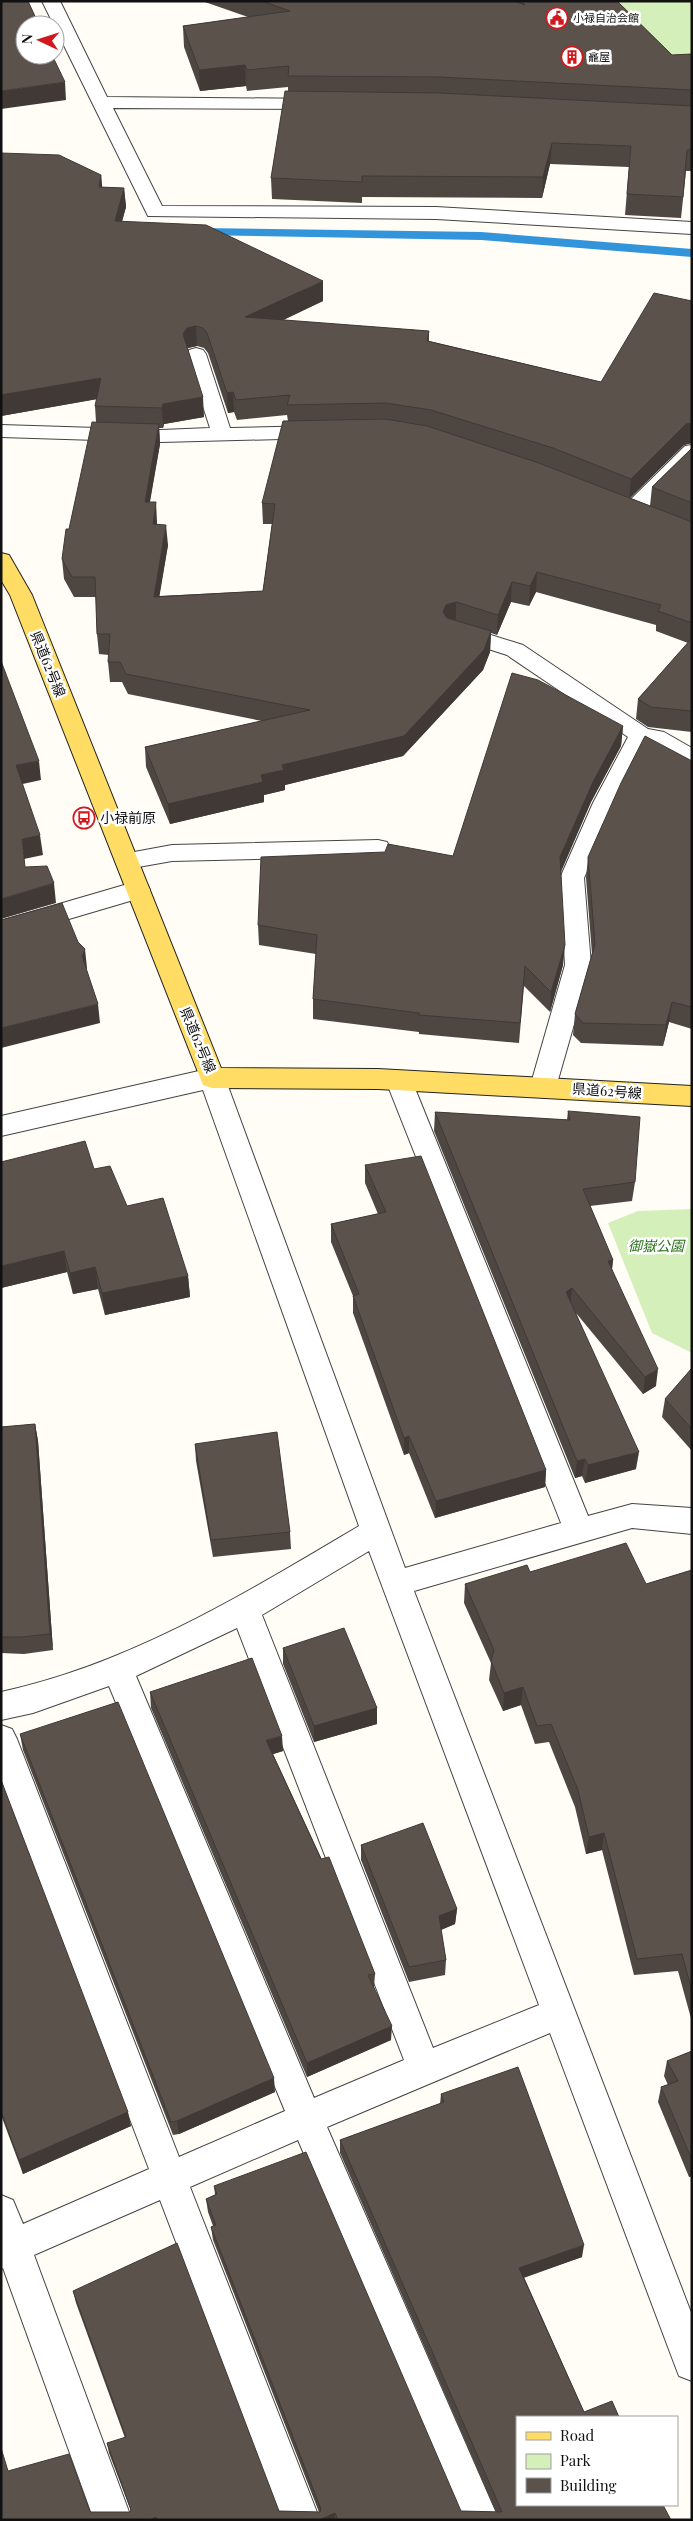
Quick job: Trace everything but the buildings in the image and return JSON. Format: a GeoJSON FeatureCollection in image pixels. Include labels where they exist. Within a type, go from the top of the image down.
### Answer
{"type":"FeatureCollection","features":[{"type":"Feature","properties":{"kind":"main road","name":"県道62号線"},"geometry":{"type":"LineString","coordinates":[[1,560],[21,596],[212,1078],[399,1080],[692,1096]]}},
{"type":"Feature","properties":{"kind":"street"},"geometry":{"type":"LineString","coordinates":[[51,1],[155,212],[436,213],[692,228]]}},
{"type":"Feature","properties":{"kind":"street"},"geometry":{"type":"LineString","coordinates":[[100,102],[338,105]]}},
{"type":"Feature","properties":{"kind":"street"},"geometry":{"type":"LineString","coordinates":[[196,354],[222,434]]}},
{"type":"Feature","properties":{"kind":"street"},"geometry":{"type":"LineString","coordinates":[[1,431],[161,436],[338,431]]}},
{"type":"Feature","properties":{"kind":"street"},"geometry":{"type":"LineString","coordinates":[[632,511],[692,451]]}},
{"type":"Feature","properties":{"kind":"street"},"geometry":{"type":"LineString","coordinates":[[455,631],[515,650],[641,735],[656,738],[692,758]]}},
{"type":"Feature","properties":{"kind":"street"},"geometry":{"type":"LineString","coordinates":[[543,1087],[578,965],[572,878],[605,804],[641,735]]}},
{"type":"Feature","properties":{"kind":"street"},"geometry":{"type":"LineString","coordinates":[[127,861],[172,853],[378,848]]}},
{"type":"Feature","properties":{"kind":"street"},"geometry":{"type":"LineString","coordinates":[[1,930],[138,890]]}},
{"type":"Feature","properties":{"kind":"street"},"geometry":{"type":"LineString","coordinates":[[1,1126],[212,1078],[376,1531],[692,2363]]}},
{"type":"Feature","properties":{"kind":"street"},"geometry":{"type":"LineString","coordinates":[[399,1080],[580,1531]]}},
{"type":"Feature","properties":{"kind":"street"},"geometry":{"type":"LineString","coordinates":[[396,1583],[632,1516],[692,1521]]}},
{"type":"Feature","properties":{"kind":"street"},"geometry":{"type":"LineString","coordinates":[[1,1706],[33,1699],[118,1670],[244,1610],[376,1531]]}},
{"type":"Feature","properties":{"kind":"street"},"geometry":{"type":"LineString","coordinates":[[244,1610],[424,2068]]}},
{"type":"Feature","properties":{"kind":"street"},"geometry":{"type":"LineString","coordinates":[[118,1670],[306,2119],[480,2520]]}},
{"type":"Feature","properties":{"kind":"street"},"geometry":{"type":"LineString","coordinates":[[1,1740],[301,2520]]}},
{"type":"Feature","properties":{"kind":"street"},"geometry":{"type":"LineString","coordinates":[[8,2248],[424,2068],[558,2014]]}},
{"type":"Feature","properties":{"kind":"street"},"geometry":{"type":"LineString","coordinates":[[1,2212],[8,2248],[113,2520]]}},
{"type":"Feature","properties":{"kind":"green space"},"geometry":{"type":"Polygon","coordinates":[[[612,1],[692,1],[692,65],[596,60],[612,1]]]}},
{"type":"Feature","properties":{"kind":"green space","name":"御嶽公園"},"geometry":{"type":"Polygon","coordinates":[[[692,1209],[692,1353],[652,1333],[608,1223],[638,1211],[692,1209]]]}},
{"type":"Feature","properties":{"kind":"waterway"},"geometry":{"type":"LineString","coordinates":[[198,232],[481,236],[692,253]]}},
{"type":"Feature","properties":{"kind":"place","name":"小禄自治会館"},"geometry":{"type":"Point","coordinates":[557,18]}},
{"type":"Feature","properties":{"kind":"place","name":"龕屋"},"geometry":{"type":"Point","coordinates":[572,57]}},
{"type":"Feature","properties":{"kind":"place","name":"小禄前原"},"geometry":{"type":"Point","coordinates":[84,818]}}]}
